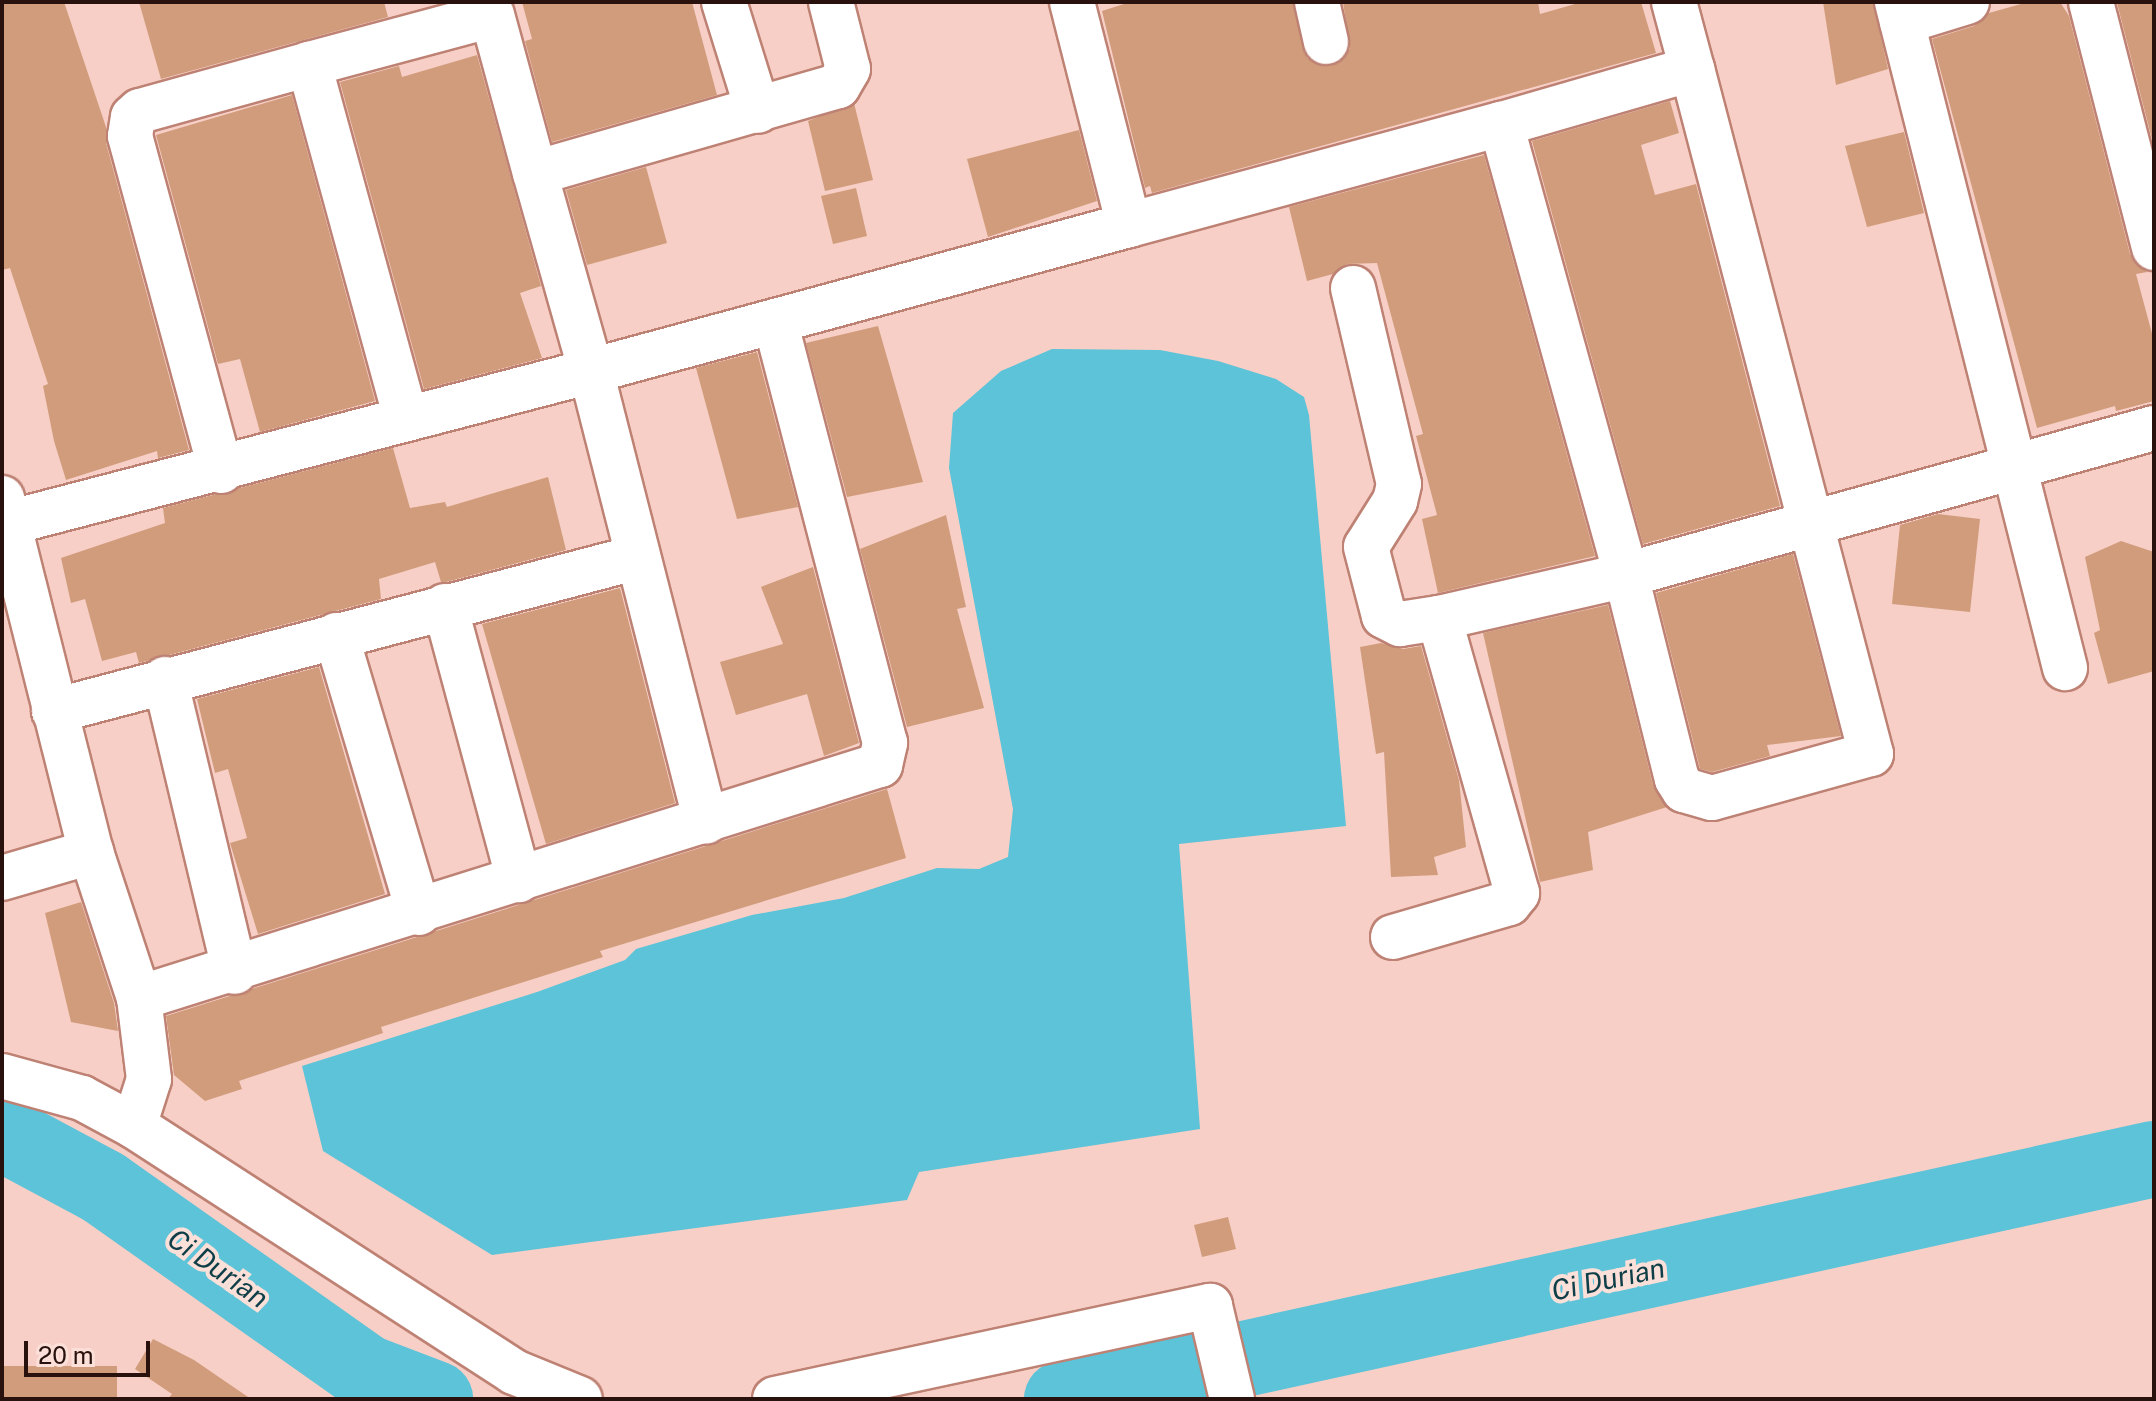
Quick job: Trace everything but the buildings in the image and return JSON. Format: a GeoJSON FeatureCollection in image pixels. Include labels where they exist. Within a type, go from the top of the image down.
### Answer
{"type":"FeatureCollection","features":[{"type":"Feature","properties":{"kind":"street"},"geometry":{"type":"LineString","coordinates":[[724,2],[758,111]]}},
{"type":"Feature","properties":{"kind":"street"},"geometry":{"type":"LineString","coordinates":[[535,173],[829,90],[845,79],[847,59],[831,2]]}},
{"type":"Feature","properties":{"kind":"street"},"geometry":{"type":"LineString","coordinates":[[1072,2],[1129,225]]}},
{"type":"Feature","properties":{"kind":"street"},"geometry":{"type":"LineString","coordinates":[[1501,124],[1626,575],[1677,779],[1684,790],[1712,798],[1868,757],[1873,744],[1809,523],[1674,2]]}},
{"type":"Feature","properties":{"kind":"street"},"geometry":{"type":"LineString","coordinates":[[1967,2],[1899,12],[2065,668]]}},
{"type":"Feature","properties":{"kind":"street"},"geometry":{"type":"LineString","coordinates":[[2091,2],[2154,248]]}},
{"type":"Feature","properties":{"kind":"street"},"geometry":{"type":"LineString","coordinates":[[221,471],[130,125],[140,111],[491,9],[591,371],[706,822]]}},
{"type":"Feature","properties":{"kind":"street"},"geometry":{"type":"LineString","coordinates":[[309,64],[406,419]]}},
{"type":"Feature","properties":{"kind":"street"},"geometry":{"type":"LineString","coordinates":[[134,1126],[149,1079],[139,998],[91,852],[5,511],[221,471],[1501,124],[1692,69]]}},
{"type":"Feature","properties":{"kind":"street"},"geometry":{"type":"LineString","coordinates":[[1353,288],[1399,477],[1395,501],[1366,547],[1380,609],[1400,624],[1626,575],[2154,428]]}},
{"type":"Feature","properties":{"kind":"street"},"geometry":{"type":"LineString","coordinates":[[139,998],[235,972],[519,880],[870,773],[886,756],[775,322]]}},
{"type":"Feature","properties":{"kind":"street"},"geometry":{"type":"LineString","coordinates":[[54,711],[165,679],[638,557]]}},
{"type":"Feature","properties":{"kind":"street"},"geometry":{"type":"LineString","coordinates":[[445,606],[519,880]]}},
{"type":"Feature","properties":{"kind":"street"},"geometry":{"type":"LineString","coordinates":[[1393,937],[1509,903],[1517,893],[1439,618]]}},
{"type":"Feature","properties":{"kind":"street"},"geometry":{"type":"LineString","coordinates":[[336,635],[419,913]]}},
{"type":"Feature","properties":{"kind":"street"},"geometry":{"type":"LineString","coordinates":[[165,679],[235,972]]}},
{"type":"Feature","properties":{"kind":"street"},"geometry":{"type":"LineString","coordinates":[[2,878],[91,852]]}},
{"type":"Feature","properties":{"kind":"street"},"geometry":{"type":"LineString","coordinates":[[2,1076],[82,1098],[134,1126],[514,1372],[580,1399]]}},
{"type":"Feature","properties":{"kind":"street"},"geometry":{"type":"LineString","coordinates":[[775,1399],[1210,1306],[1232,1399]]}},
{"type":"Feature","properties":{"kind":"water"},"geometry":{"type":"Polygon","coordinates":[[[1052,349],[1160,350],[1218,361],[1276,379],[1304,397],[1309,415],[1346,826],[1179,844],[1200,1129],[919,1172],[907,1200],[492,1255],[323,1151],[302,1066],[537,992],[625,960],[636,949],[752,915],[844,898],[937,868],[979,869],[1008,857],[1013,809],[949,468],[953,413],[1001,371],[1052,349]]]}},
{"type":"Feature","properties":{"kind":"waterway","name":"Ci Durian"},"geometry":{"type":"LineString","coordinates":[[2,1133],[103,1187],[367,1373],[435,1399]]}},
{"type":"Feature","properties":{"kind":"waterway","name":"Ci Durian"},"geometry":{"type":"LineString","coordinates":[[1062,1399],[2154,1159]]}}]}
